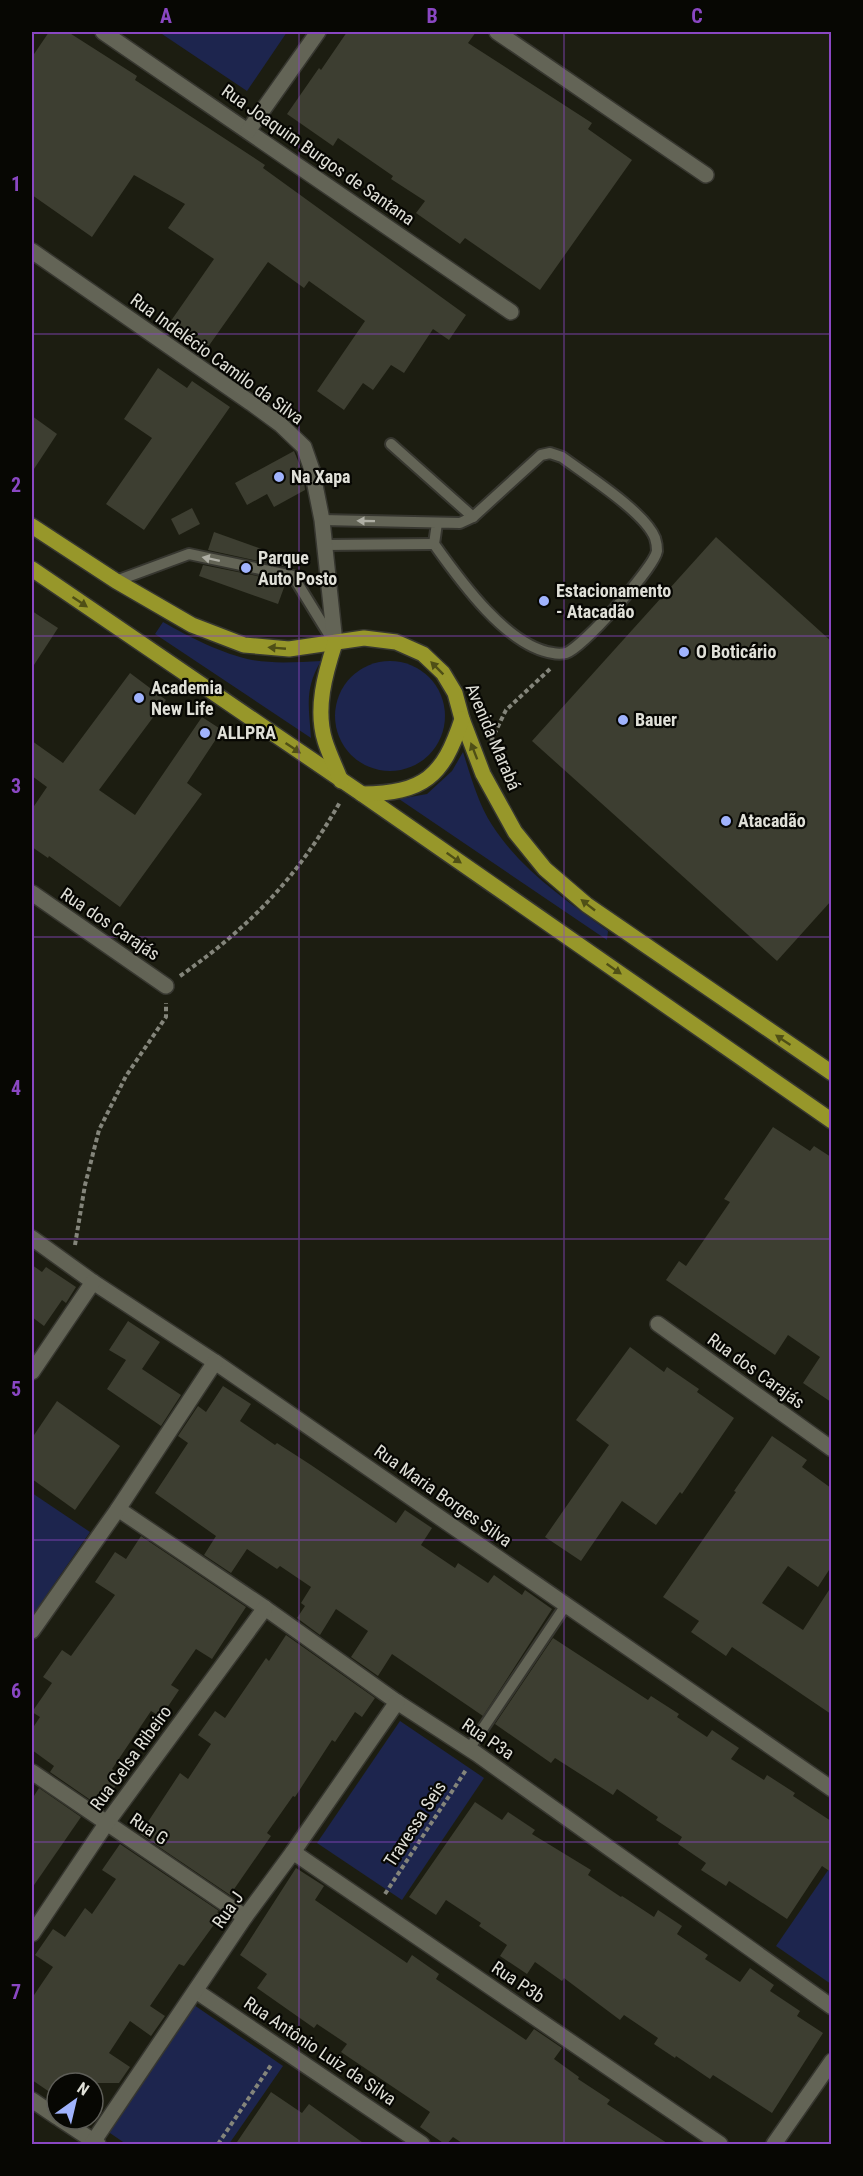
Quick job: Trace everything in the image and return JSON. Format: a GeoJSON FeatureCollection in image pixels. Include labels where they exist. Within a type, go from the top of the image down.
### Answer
{"type":"FeatureCollection","features":[{"type":"Feature","properties":{"kind":"main road","name":"Avenida Marabá"},"geometry":{"type":"LineString","coordinates":[[32,526],[116,581],[192,625],[244,645],[290,649],[364,638],[396,642],[423,654],[443,673],[455,693],[462,719],[483,774],[516,832],[545,869],[578,898],[831,1073]]}},
{"type":"Feature","properties":{"kind":"main road"},"geometry":{"type":"LineString","coordinates":[[32,569],[351,787],[831,1121]]}},
{"type":"Feature","properties":{"kind":"main road"},"geometry":{"type":"LineString","coordinates":[[335,643],[324,683],[321,721],[325,740],[351,787],[383,794],[424,781],[441,766],[452,749],[462,719]]}},
{"type":"Feature","properties":{"kind":"street","name":"Rua Joaquim Burgos de Santana"},"geometry":{"type":"LineString","coordinates":[[103,32],[511,312]]}},
{"type":"Feature","properties":{"kind":"street"},"geometry":{"type":"LineString","coordinates":[[248,131],[318,32]]}},
{"type":"Feature","properties":{"kind":"street"},"geometry":{"type":"LineString","coordinates":[[497,32],[706,174]]}},
{"type":"Feature","properties":{"kind":"street","name":"Rua Indelécio Camilo da Silva"},"geometry":{"type":"LineString","coordinates":[[32,251],[251,403],[281,425],[304,447],[312,470],[322,520],[335,643]]}},
{"type":"Feature","properties":{"kind":"street","name":"Rua dos Carajás"},"geometry":{"type":"LineString","coordinates":[[32,893],[166,986]]}},
{"type":"Feature","properties":{"kind":"street","name":"Rua Maria Borges Silva"},"geometry":{"type":"LineString","coordinates":[[32,1238],[93,1282],[215,1362],[831,1789]]}},
{"type":"Feature","properties":{"kind":"street"},"geometry":{"type":"LineString","coordinates":[[32,1372],[93,1282]]}},
{"type":"Feature","properties":{"kind":"street","name":"Rua dos Carajás"},"geometry":{"type":"LineString","coordinates":[[658,1324],[831,1449]]}},
{"type":"Feature","properties":{"kind":"street"},"geometry":{"type":"LineString","coordinates":[[32,1630],[118,1509],[215,1362]]}},
{"type":"Feature","properties":{"kind":"street","name":"Rua P3a"},"geometry":{"type":"LineString","coordinates":[[118,1509],[473,1752],[831,2007]]}},
{"type":"Feature","properties":{"kind":"street","name":"Rua Celsa Ribeiro"},"geometry":{"type":"LineString","coordinates":[[32,1934],[106,1824],[265,1608]]}},
{"type":"Feature","properties":{"kind":"street","name":"Rua J"},"geometry":{"type":"LineString","coordinates":[[95,2143],[245,1917],[397,1702]]}},
{"type":"Feature","properties":{"kind":"street","name":"Rua G"},"geometry":{"type":"LineString","coordinates":[[32,1772],[245,1917]]}},
{"type":"Feature","properties":{"kind":"street","name":"Rua P3b"},"geometry":{"type":"LineString","coordinates":[[293,1852],[720,2145]]}},
{"type":"Feature","properties":{"kind":"street","name":"Rua Antônio Luiz da Silva"},"geometry":{"type":"LineString","coordinates":[[196,1991],[422,2145]]}},
{"type":"Feature","properties":{"kind":"street"},"geometry":{"type":"LineString","coordinates":[[774,2145],[831,2061]]}},
{"type":"Feature","properties":{"kind":"street"},"geometry":{"type":"LineString","coordinates":[[32,2100],[45,2109]]}},
{"type":"Feature","properties":{"kind":"street"},"geometry":{"type":"LineString","coordinates":[[77,2131],[95,2143]]}},
{"type":"Feature","properties":{"kind":"lane"},"geometry":{"type":"LineString","coordinates":[[391,444],[473,517]]}},
{"type":"Feature","properties":{"kind":"lane"},"geometry":{"type":"LineString","coordinates":[[322,520],[460,523],[473,517],[530,464],[542,455],[550,453],[562,457],[647,524],[655,538],[657,552],[649,567],[594,632],[566,653],[554,654],[523,642],[501,624],[465,587],[434,544],[437,523]]}},
{"type":"Feature","properties":{"kind":"lane"},"geometry":{"type":"LineString","coordinates":[[324,545],[434,544]]}},
{"type":"Feature","properties":{"kind":"lane"},"geometry":{"type":"LineString","coordinates":[[116,581],[189,554],[293,576],[335,643]]}},
{"type":"Feature","properties":{"kind":"lane"},"geometry":{"type":"LineString","coordinates":[[473,1752],[566,1605]]}},
{"type":"Feature","properties":{"kind":"path"},"geometry":{"type":"LineString","coordinates":[[483,774],[492,738],[506,710],[566,653]]}},
{"type":"Feature","properties":{"kind":"path"},"geometry":{"type":"LineString","coordinates":[[72,1266],[85,1185],[99,1130],[126,1076],[166,1017],[166,986],[220,948],[266,905],[298,867],[351,787]]}},
{"type":"Feature","properties":{"kind":"path","name":"Travessa Seis"},"geometry":{"type":"LineString","coordinates":[[375,1908],[473,1752]]}},
{"type":"Feature","properties":{"kind":"path"},"geometry":{"type":"LineString","coordinates":[[218,2145],[282,2049]]}},
{"type":"Feature","properties":{"kind":"shaded area"},"geometry":{"type":"Polygon","coordinates":[[[159,32],[287,32],[247,91],[159,32]]]}},
{"type":"Feature","properties":{"kind":"shaded area"},"geometry":{"type":"Polygon","coordinates":[[[163,622],[206,644],[252,660],[321,661],[310,689],[311,738],[155,634],[163,622]]]}},
{"type":"Feature","properties":{"kind":"shaded area"},"geometry":{"type":"Polygon","coordinates":[[[390,661],[411,665],[429,677],[441,695],[445,716],[441,737],[429,755],[411,767],[390,771],[369,767],[351,755],[339,737],[335,716],[339,695],[351,677],[369,665],[390,661]]]}},
{"type":"Feature","properties":{"kind":"shaded area"},"geometry":{"type":"Polygon","coordinates":[[[463,752],[483,808],[504,841],[516,856],[545,883],[608,931],[607,940],[399,799],[427,794],[452,771],[463,752]]]}},
{"type":"Feature","properties":{"kind":"shaded area"},"geometry":{"type":"Polygon","coordinates":[[[32,1493],[90,1532],[32,1616],[32,1493]]]}},
{"type":"Feature","properties":{"kind":"shaded area"},"geometry":{"type":"Polygon","coordinates":[[[400,1721],[484,1778],[402,1900],[317,1843],[400,1721]]]}},
{"type":"Feature","properties":{"kind":"shaded area"},"geometry":{"type":"Polygon","coordinates":[[[831,1866],[831,1984],[776,1946],[831,1866]]]}},
{"type":"Feature","properties":{"kind":"shaded area"},"geometry":{"type":"Polygon","coordinates":[[[194,2005],[283,2066],[229,2144],[126,2144],[107,2131],[194,2005]]]}},
{"type":"Feature","properties":{"kind":"building"},"geometry":{"type":"Polygon","coordinates":[[[49,32],[68,32],[137,76],[135,80],[265,165],[263,168],[466,315],[449,340],[433,329],[404,373],[391,365],[373,390],[363,383],[344,410],[317,391],[365,321],[309,281],[304,288],[268,262],[203,354],[166,328],[214,259],[168,228],[185,204],[134,175],[92,237],[32,195],[32,57],[49,32]]]}},
{"type":"Feature","properties":{"kind":"building"},"geometry":{"type":"Polygon","coordinates":[[[347,32],[476,32],[468,43],[592,123],[588,129],[632,160],[540,290],[465,238],[460,244],[416,213],[425,201],[391,179],[393,176],[338,138],[333,146],[287,114],[347,32]]]}},
{"type":"Feature","properties":{"kind":"building"},"geometry":{"type":"Polygon","coordinates":[[[158,368],[187,388],[192,381],[230,407],[144,530],[106,504],[152,438],[124,419],[158,368]]]}},
{"type":"Feature","properties":{"kind":"building"},"geometry":{"type":"Polygon","coordinates":[[[32,416],[57,434],[32,472],[32,416]]]}},
{"type":"Feature","properties":{"kind":"building"},"geometry":{"type":"Polygon","coordinates":[[[294,451],[303,473],[305,490],[274,507],[267,494],[247,505],[235,483],[294,451]]]}},
{"type":"Feature","properties":{"kind":"building"},"geometry":{"type":"Polygon","coordinates":[[[192,508],[200,524],[179,535],[171,519],[192,508]]]}},
{"type":"Feature","properties":{"kind":"building"},"geometry":{"type":"Polygon","coordinates":[[[214,532],[293,560],[291,568],[208,550],[214,532]]]}},
{"type":"Feature","properties":{"kind":"building","name":"Atacadão"},"geometry":{"type":"Polygon","coordinates":[[[716,537],[831,641],[831,901],[777,961],[532,741],[716,537]]]}},
{"type":"Feature","properties":{"kind":"building"},"geometry":{"type":"Polygon","coordinates":[[[203,565],[286,582],[278,604],[199,576],[203,565]]]}},
{"type":"Feature","properties":{"kind":"building"},"geometry":{"type":"Polygon","coordinates":[[[32,611],[58,628],[32,668],[32,611]]]}},
{"type":"Feature","properties":{"kind":"building"},"geometry":{"type":"Polygon","coordinates":[[[130,673],[166,700],[99,790],[135,815],[202,717],[222,730],[187,783],[202,794],[120,907],[49,856],[48,858],[32,847],[32,809],[47,787],[32,776],[32,741],[63,763],[130,673]]]}},
{"type":"Feature","properties":{"kind":"building"},"geometry":{"type":"Polygon","coordinates":[[[773,1127],[810,1151],[814,1146],[831,1157],[831,1402],[803,1383],[820,1357],[788,1335],[775,1355],[666,1280],[679,1261],[686,1266],[730,1202],[724,1199],[773,1127]]]}},
{"type":"Feature","properties":{"kind":"building"},"geometry":{"type":"Polygon","coordinates":[[[32,1265],[42,1272],[46,1267],[76,1287],[66,1303],[62,1300],[44,1326],[32,1317],[32,1265]]]}},
{"type":"Feature","properties":{"kind":"building"},"geometry":{"type":"Polygon","coordinates":[[[128,1321],[160,1342],[142,1369],[181,1395],[161,1426],[107,1389],[126,1360],[109,1350],[128,1321]]]}},
{"type":"Feature","properties":{"kind":"building"},"geometry":{"type":"Polygon","coordinates":[[[630,1347],[664,1372],[667,1367],[699,1389],[697,1392],[734,1418],[682,1494],[680,1492],[656,1525],[622,1501],[581,1561],[545,1537],[609,1445],[576,1420],[630,1347]]]}},
{"type":"Feature","properties":{"kind":"building"},"geometry":{"type":"Polygon","coordinates":[[[223,1386],[251,1404],[240,1421],[275,1445],[277,1443],[396,1523],[405,1510],[432,1528],[421,1545],[455,1568],[458,1563],[488,1583],[494,1575],[522,1595],[525,1590],[552,1609],[483,1716],[392,1654],[378,1676],[351,1657],[368,1631],[336,1609],[320,1635],[297,1618],[305,1606],[301,1603],[311,1587],[280,1566],[277,1569],[247,1549],[231,1573],[204,1555],[216,1536],[155,1493],[188,1443],[178,1436],[198,1406],[206,1412],[223,1386]]]}},
{"type":"Feature","properties":{"kind":"building"},"geometry":{"type":"Polygon","coordinates":[[[57,1401],[120,1446],[75,1510],[32,1479],[32,1438],[57,1401]]]}},
{"type":"Feature","properties":{"kind":"building"},"geometry":{"type":"Polygon","coordinates":[[[772,1436],[807,1460],[802,1467],[831,1488],[831,1567],[818,1587],[788,1566],[762,1603],[803,1630],[831,1587],[831,1714],[732,1647],[726,1656],[691,1632],[699,1621],[663,1597],[772,1436]]]}},
{"type":"Feature","properties":{"kind":"building"},"geometry":{"type":"Polygon","coordinates":[[[141,1536],[246,1607],[212,1659],[196,1649],[171,1685],[179,1690],[161,1717],[151,1711],[112,1769],[122,1777],[103,1804],[94,1798],[92,1801],[50,1772],[54,1766],[32,1750],[32,1729],[40,1717],[32,1712],[52,1683],[43,1677],[62,1650],[71,1656],[115,1595],[95,1582],[115,1552],[126,1559],[141,1536]]]}},
{"type":"Feature","properties":{"kind":"building"},"geometry":{"type":"Polygon","coordinates":[[[286,1635],[375,1698],[362,1717],[355,1712],[335,1742],[332,1740],[295,1797],[293,1796],[267,1833],[271,1836],[230,1895],[140,1834],[180,1773],[188,1779],[211,1744],[198,1735],[215,1711],[225,1718],[266,1658],[269,1661],[286,1635]]]}},
{"type":"Feature","properties":{"kind":"building"},"geometry":{"type":"Polygon","coordinates":[[[553,1638],[648,1700],[651,1696],[679,1714],[677,1717],[707,1737],[712,1730],[739,1748],[731,1759],[764,1780],[767,1775],[795,1793],[793,1796],[831,1821],[831,1872],[822,1866],[787,1919],[729,1881],[726,1886],[701,1870],[706,1863],[678,1844],[682,1837],[656,1820],[658,1817],[617,1789],[613,1795],[555,1758],[551,1763],[495,1724],[553,1638]]]}},
{"type":"Feature","properties":{"kind":"building"},"geometry":{"type":"Polygon","coordinates":[[[39,1788],[81,1817],[32,1888],[32,1799],[39,1788]]]}},
{"type":"Feature","properties":{"kind":"building"},"geometry":{"type":"Polygon","coordinates":[[[475,1802],[502,1820],[508,1812],[535,1830],[532,1834],[591,1870],[588,1875],[621,1897],[654,1917],[658,1910],[682,1926],[677,1934],[708,1955],[705,1959],[740,1982],[750,1968],[774,1985],[770,1991],[800,2011],[797,2016],[823,2033],[772,2113],[713,2075],[710,2079],[676,2056],[675,2058],[654,2044],[658,2038],[624,2015],[620,2020],[564,1978],[562,1981],[535,1962],[527,1974],[500,1956],[507,1945],[479,1926],[481,1923],[446,1900],[436,1915],[409,1897],[475,1802]]]}},
{"type":"Feature","properties":{"kind":"building"},"geometry":{"type":"Polygon","coordinates":[[[120,1844],[219,1911],[217,1912],[221,1915],[184,1966],[179,1964],[150,2006],[165,2016],[151,2036],[130,2021],[109,2053],[130,2067],[119,2083],[105,2083],[105,2071],[45,2071],[45,2089],[32,2080],[32,1998],[53,1967],[35,1955],[53,1929],[65,1937],[85,1908],[92,1914],[116,1879],[102,1870],[120,1844]]]}},
{"type":"Feature","properties":{"kind":"building"},"geometry":{"type":"Polygon","coordinates":[[[296,1868],[324,1886],[315,1900],[407,1963],[412,1955],[439,1974],[436,1979],[526,2040],[534,2029],[562,2048],[554,2059],[579,2077],[578,2079],[610,2100],[607,2104],[670,2145],[465,2145],[453,2137],[446,2145],[420,2127],[430,2112],[341,2052],[347,2044],[317,2024],[314,2028],[257,1988],[267,1974],[240,1955],[296,1868]]]}},
{"type":"Feature","properties":{"kind":"building"},"geometry":{"type":"Polygon","coordinates":[[[271,2092],[302,2113],[309,2104],[366,2145],[235,2145],[271,2092]]]}},
{"type":"Feature","properties":{"kind":"place","name":"Na Xapa"},"geometry":{"type":"Point","coordinates":[279,477]}},
{"type":"Feature","properties":{"kind":"place","name":"Parque Auto Posto"},"geometry":{"type":"Point","coordinates":[246,568]}},
{"type":"Feature","properties":{"kind":"place","name":"Estacionamento - Atacadão"},"geometry":{"type":"Point","coordinates":[544,601]}},
{"type":"Feature","properties":{"kind":"place","name":"O Boticário"},"geometry":{"type":"Point","coordinates":[684,652]}},
{"type":"Feature","properties":{"kind":"place","name":"Academia New Life"},"geometry":{"type":"Point","coordinates":[139,698]}},
{"type":"Feature","properties":{"kind":"place","name":"Bauer"},"geometry":{"type":"Point","coordinates":[623,720]}},
{"type":"Feature","properties":{"kind":"place","name":"ALLPRA"},"geometry":{"type":"Point","coordinates":[205,733]}},
{"type":"Feature","properties":{"kind":"place","name":"Atacadão"},"geometry":{"type":"Point","coordinates":[726,821]}}]}
